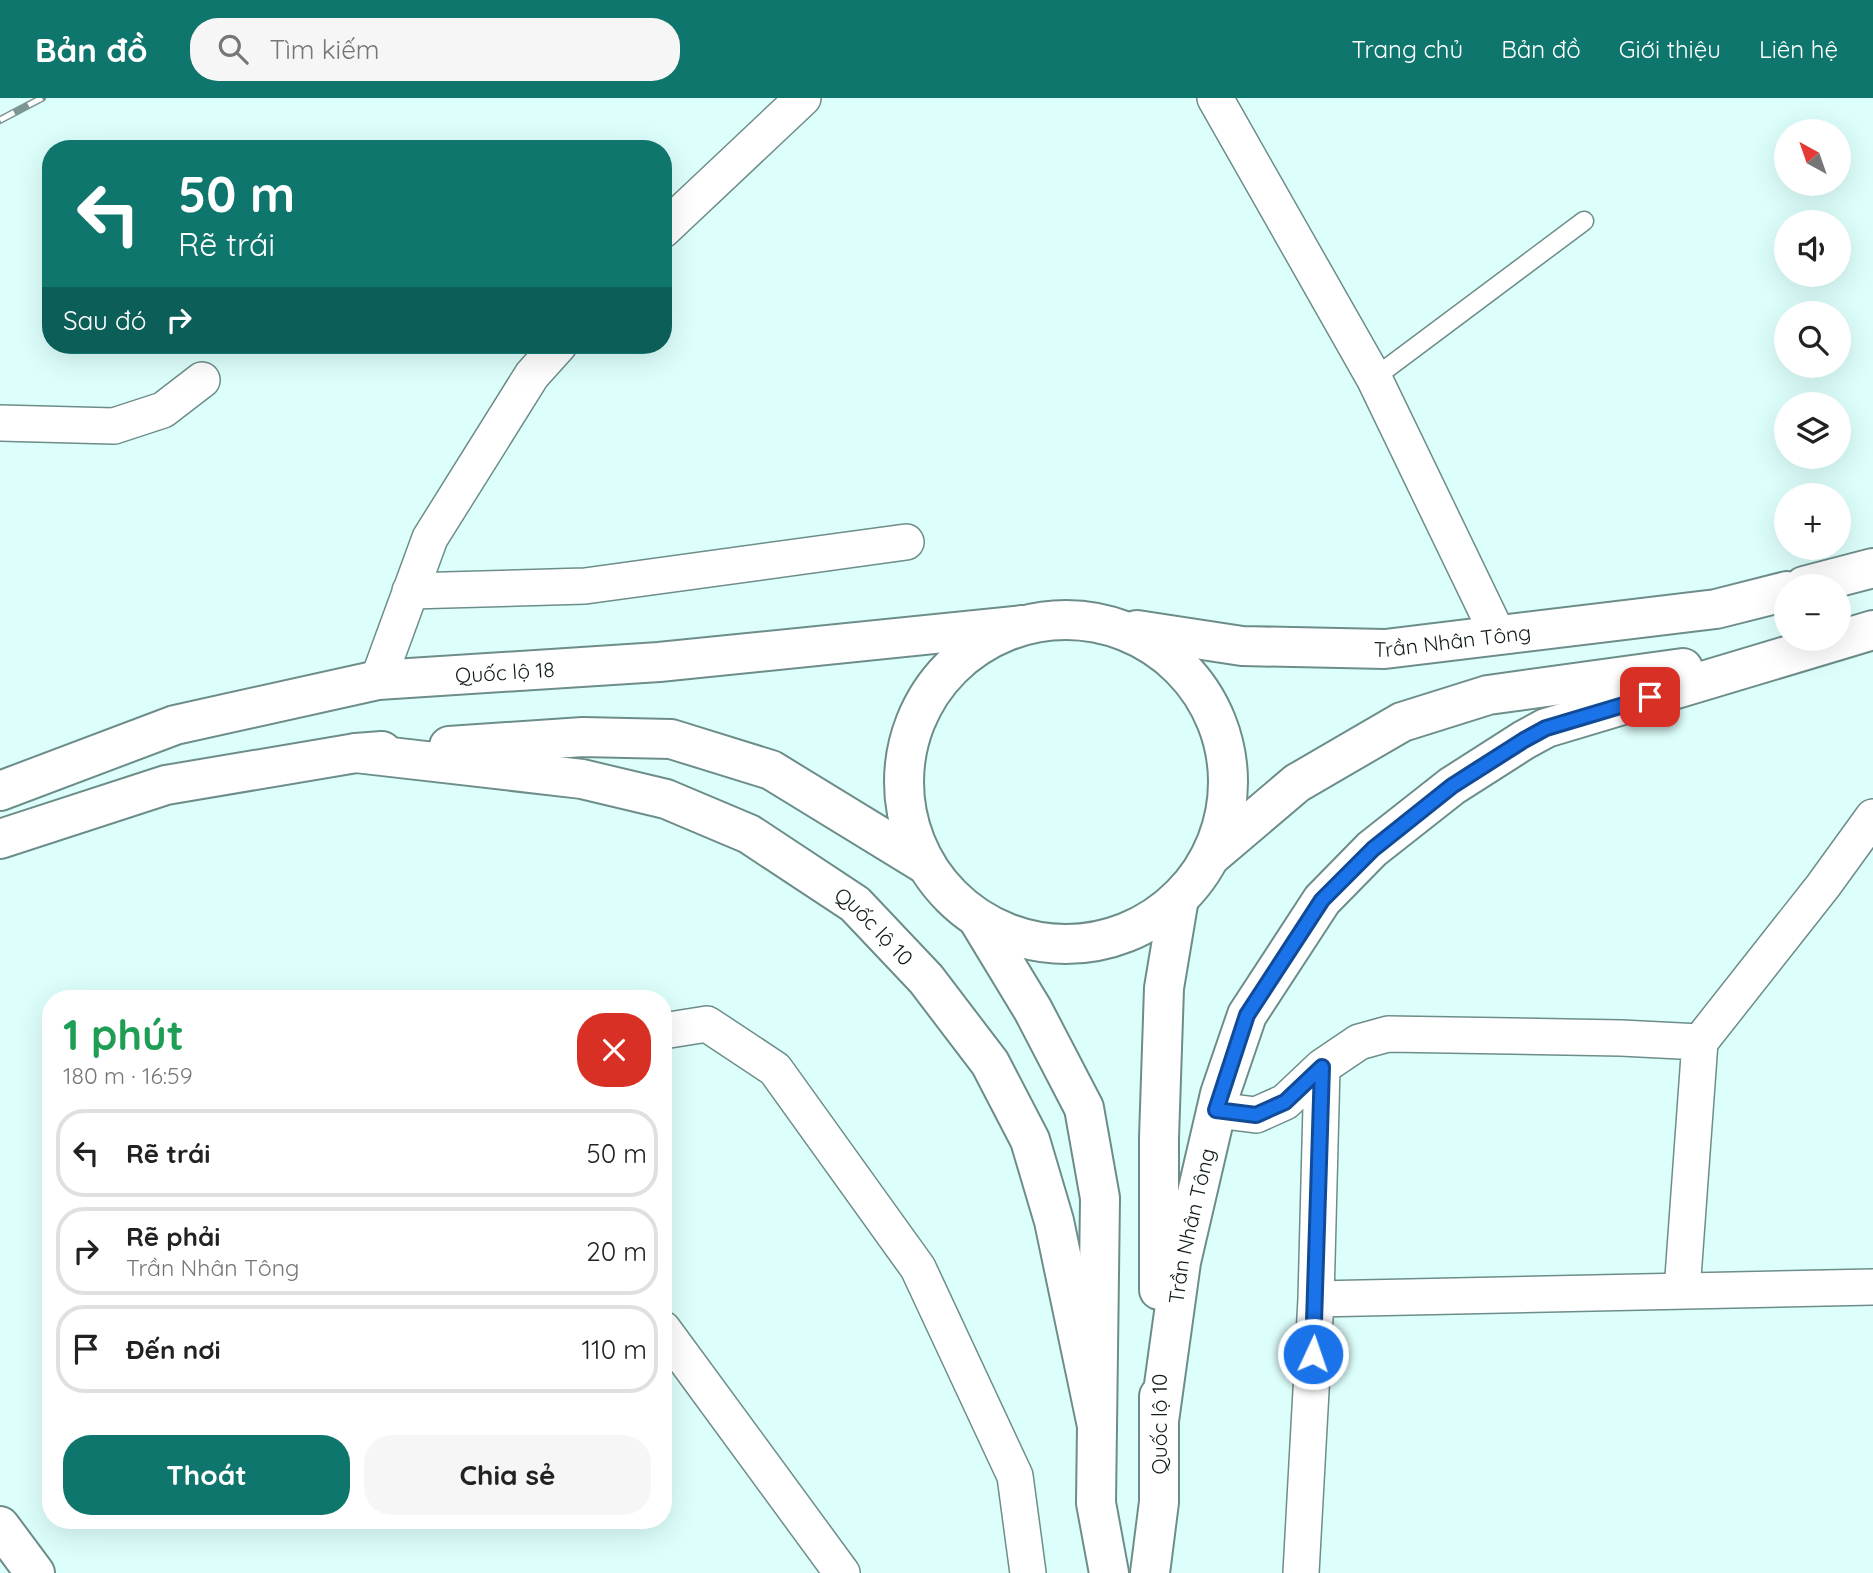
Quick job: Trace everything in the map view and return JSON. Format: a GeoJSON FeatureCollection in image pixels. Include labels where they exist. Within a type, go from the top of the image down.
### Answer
{"type":"FeatureCollection","features":[{"type":"Feature","properties":{"kind":"main road"},"geometry":{"type":"LineString","coordinates":[[1850,574],[1873,568]]}},
{"type":"Feature","properties":{"kind":"main road","name":"Trần Nhân Tông"},"geometry":{"type":"LineString","coordinates":[[1023,625],[1069,619],[1242,646],[1385,649],[1716,609],[1774,594]]}},
{"type":"Feature","properties":{"kind":"main road"},"geometry":{"type":"LineString","coordinates":[[1023,625],[978,645],[968,653],[941,678],[915,720],[903,768],[906,817],[923,863],[947,896],[979,921],[1019,939],[1062,945],[1105,940],[1145,924],[1179,898],[1209,859],[1225,814],[1228,766],[1217,721],[1193,680],[1158,648],[1116,627]]}},
{"type":"Feature","properties":{"kind":"main road","name":"Quốc lộ 18"},"geometry":{"type":"LineString","coordinates":[[0,791],[176,725],[378,680],[659,662],[1023,625]]}},
{"type":"Feature","properties":{"kind":"main road","name":"Trần Nhân Tông"},"geometry":{"type":"LineString","coordinates":[[1851,637],[1873,630]]}},
{"type":"Feature","properties":{"kind":"main road","name":"Trần Nhân Tông"},"geometry":{"type":"LineString","coordinates":[[1209,859],[1297,783],[1402,722],[1488,695],[1806,651]]}},
{"type":"Feature","properties":{"kind":"main road","name":"Trần Nhân Tông"},"geometry":{"type":"LineString","coordinates":[[1158,1421],[1181,1262],[1216,1110],[1247,1015],[1322,900],[1373,849],[1442,794],[1546,728],[1806,651]]}},
{"type":"Feature","properties":{"kind":"main road"},"geometry":{"type":"LineString","coordinates":[[0,839],[166,785],[356,753],[583,737],[671,739],[771,770],[923,863]]}},
{"type":"Feature","properties":{"kind":"main road","name":"Quốc lộ 10"},"geometry":{"type":"LineString","coordinates":[[356,753],[582,779],[666,800],[749,834],[855,904],[926,979],[990,1063],[1030,1139],[1054,1221],[1097,1426]]}},
{"type":"Feature","properties":{"kind":"main road","name":"Quốc lộ 10"},"geometry":{"type":"LineString","coordinates":[[1150,1573],[1159,1502],[1159,1138],[1164,988],[1179,898]]}},
{"type":"Feature","properties":{"kind":"main road","name":"Quốc lộ 10"},"geometry":{"type":"LineString","coordinates":[[979,921],[1033,1010],[1084,1108],[1100,1198],[1096,1503],[1109,1573]]}},
{"type":"Feature","properties":{"kind":"main road"},"geometry":{"type":"LineString","coordinates":[[0,1526],[34,1573]]}},
{"type":"Feature","properties":{"kind":"street"},"geometry":{"type":"LineString","coordinates":[[672,222],[803,98]]}},
{"type":"Feature","properties":{"kind":"street"},"geometry":{"type":"LineString","coordinates":[[1215,98],[1374,378],[1498,635]]}},
{"type":"Feature","properties":{"kind":"street"},"geometry":{"type":"LineString","coordinates":[[378,680],[430,538],[532,374],[551,354]]}},
{"type":"Feature","properties":{"kind":"street"},"geometry":{"type":"LineString","coordinates":[[0,423],[114,426],[163,410],[202,380]]}},
{"type":"Feature","properties":{"kind":"street"},"geometry":{"type":"LineString","coordinates":[[410,591],[585,586],[906,542]]}},
{"type":"Feature","properties":{"kind":"street"},"geometry":{"type":"LineString","coordinates":[[1682,1291],[1700,1042],[1815,896],[1873,817]]}},
{"type":"Feature","properties":{"kind":"street"},"geometry":{"type":"LineString","coordinates":[[672,1030],[707,1024],[775,1069],[918,1268],[1015,1476],[1028,1573]]}},
{"type":"Feature","properties":{"kind":"street"},"geometry":{"type":"LineString","coordinates":[[1216,1110],[1256,1115],[1285,1102],[1322,1067],[1359,1042],[1388,1034],[1700,1042]]}},
{"type":"Feature","properties":{"kind":"street"},"geometry":{"type":"LineString","coordinates":[[1301,1573],[1316,1299],[1322,1067]]}},
{"type":"Feature","properties":{"kind":"street"},"geometry":{"type":"LineString","coordinates":[[1316,1299],[1873,1287]]}},
{"type":"Feature","properties":{"kind":"street"},"geometry":{"type":"LineString","coordinates":[[672,1341],[842,1573]]}},
{"type":"Feature","properties":{"kind":"lane"},"geometry":{"type":"LineString","coordinates":[[1374,378],[1584,221]]}},
{"type":"Feature","properties":{"kind":"railway"},"geometry":{"type":"LineString","coordinates":[[0,120],[42,98]]}},
{"type":"Feature","properties":{"kind":"route"},"geometry":{"type":"LineString","coordinates":[[1313,1354],[1322,1067],[1285,1102],[1256,1115],[1216,1110],[1247,1015],[1322,900],[1373,849],[1452,786],[1546,728],[1650,697]]}}]}
